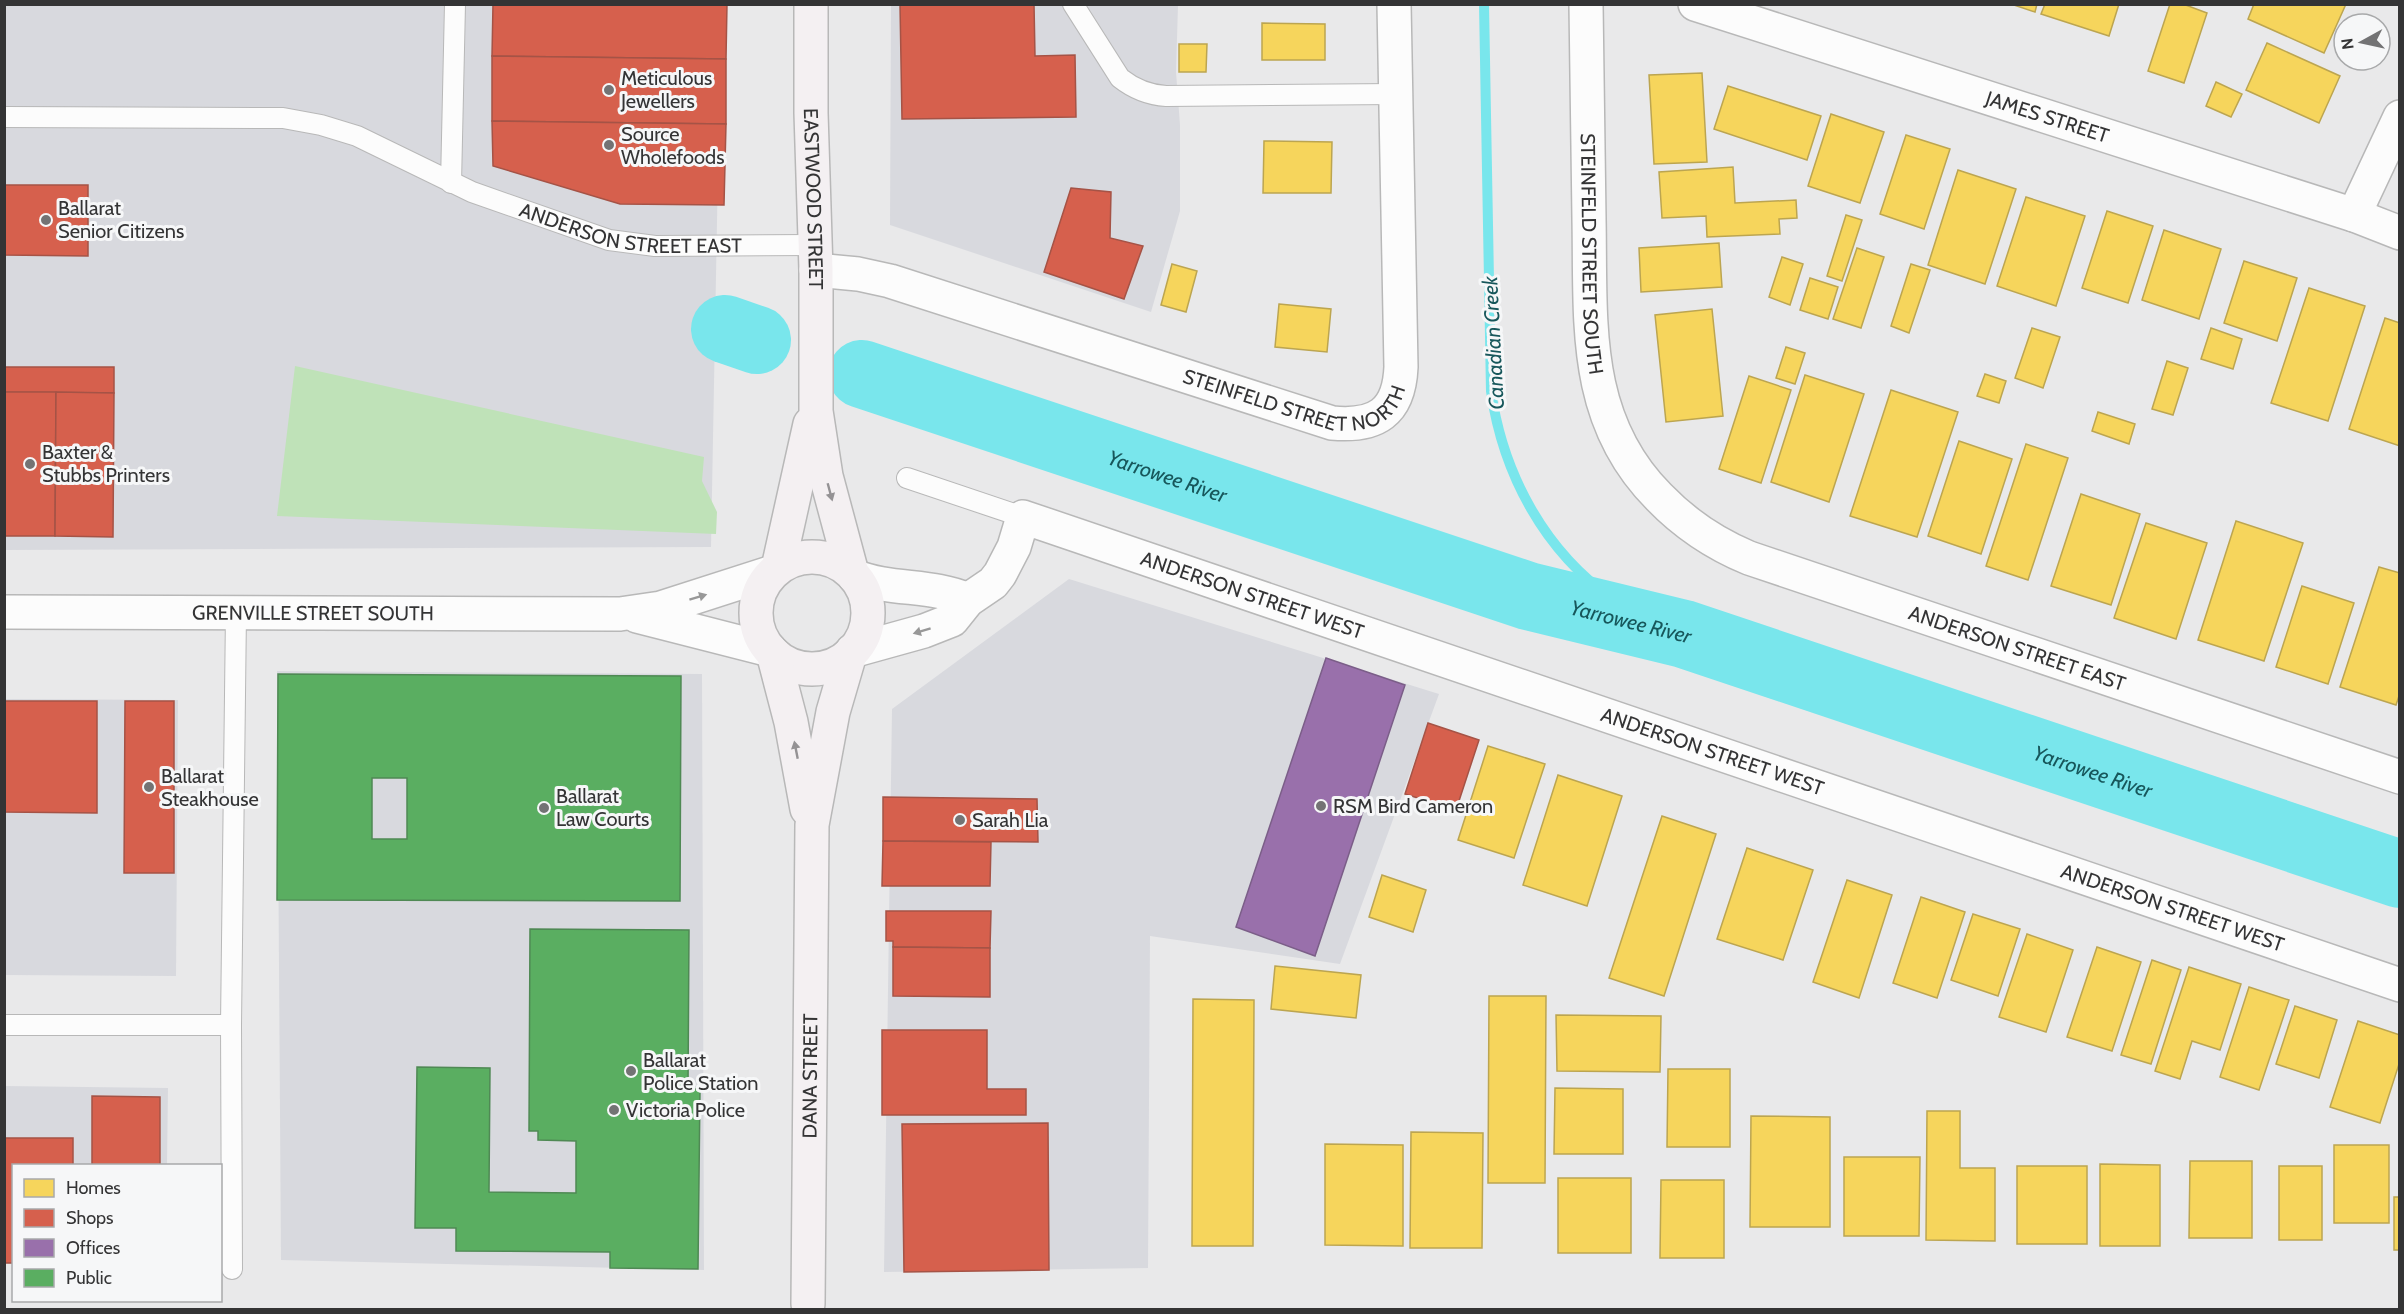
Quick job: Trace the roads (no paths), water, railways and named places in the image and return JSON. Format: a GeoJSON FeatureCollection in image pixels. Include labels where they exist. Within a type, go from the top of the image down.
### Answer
{"type":"FeatureCollection","features":[{"type":"Feature","properties":{"kind":"street","name":"EASTWOOD STREET"},"geometry":{"type":"LineString","coordinates":[[811,4],[811,113],[816,257],[815,392],[824,467],[853,575]]}},
{"type":"Feature","properties":{"kind":"street","name":"STEINFELD STREET NORTH"},"geometry":{"type":"LineString","coordinates":[[816,257],[858,274],[890,281],[1332,423],[1365,423],[1382,415],[1390,408],[1398,391],[1400,380],[1394,4]]}},
{"type":"Feature","properties":{"kind":"street","name":"STEINFELD STREET SOUTH"},"geometry":{"type":"LineString","coordinates":[[1586,4],[1591,312],[1594,353],[1603,402],[1616,439],[1625,457],[1651,490]]}},
{"type":"Feature","properties":{"kind":"street","name":"JAMES STREET"},"geometry":{"type":"LineString","coordinates":[[1695,4],[2354,215],[2400,233]]}},
{"type":"Feature","properties":{"kind":"street"},"geometry":{"type":"LineString","coordinates":[[2354,215],[2400,117]]}},
{"type":"Feature","properties":{"kind":"street","name":"EASTWOOD STREET"},"geometry":{"type":"LineString","coordinates":[[776,570],[815,392]]}},
{"type":"Feature","properties":{"kind":"street","name":"ANDERSON STREET EAST"},"geometry":{"type":"LineString","coordinates":[[1651,490],[1670,509],[1708,539],[1749,558],[2400,777]]}},
{"type":"Feature","properties":{"kind":"street"},"geometry":{"type":"LineString","coordinates":[[851,653],[865,632],[868,608],[861,586],[853,575],[833,560],[810,556],[788,561],[776,570],[761,589],[756,610],[759,631],[771,651],[790,664],[811,669],[832,665],[851,653],[945,623],[957,616],[968,600],[993,583],[1008,562],[1023,517]]}},
{"type":"Feature","properties":{"kind":"street","name":"ANDERSON STREET WEST"},"geometry":{"type":"LineString","coordinates":[[1023,517],[2400,985]]}},
{"type":"Feature","properties":{"kind":"street","name":"GRENVILLE STREET SOUTH"},"geometry":{"type":"LineString","coordinates":[[4,612],[620,614],[661,608],[776,570]]}},
{"type":"Feature","properties":{"kind":"street"},"geometry":{"type":"LineString","coordinates":[[853,575],[889,586],[948,592],[968,600]]}},
{"type":"Feature","properties":{"kind":"street","name":"GRENVILLE STREET SOUTH"},"geometry":{"type":"LineString","coordinates":[[620,614],[678,625],[771,651]]}},
{"type":"Feature","properties":{"kind":"street","name":"DANA STREET"},"geometry":{"type":"LineString","coordinates":[[771,651],[799,763],[811,849]]}},
{"type":"Feature","properties":{"kind":"street","name":"DANA STREET"},"geometry":{"type":"LineString","coordinates":[[808,1308],[811,849],[815,806],[831,723],[851,653]]}},
{"type":"Feature","properties":{"kind":"lane"},"geometry":{"type":"LineString","coordinates":[[451,183],[455,4]]}},
{"type":"Feature","properties":{"kind":"lane"},"geometry":{"type":"LineString","coordinates":[[1073,4],[1120,78],[1130,86],[1147,93],[1166,96],[1396,94]]}},
{"type":"Feature","properties":{"kind":"lane","name":"ANDERSON STREET EAST"},"geometry":{"type":"LineString","coordinates":[[4,117],[283,118],[321,125],[357,136],[451,183],[597,237],[624,243],[697,246],[816,257]]}},
{"type":"Feature","properties":{"kind":"lane","name":"ANDERSON STREET WEST"},"geometry":{"type":"LineString","coordinates":[[907,478],[1023,517]]}},
{"type":"Feature","properties":{"kind":"lane"},"geometry":{"type":"LineString","coordinates":[[232,1269],[231,1025],[236,612]]}},
{"type":"Feature","properties":{"kind":"lane"},"geometry":{"type":"LineString","coordinates":[[4,1025],[231,1025]]}},
{"type":"Feature","properties":{"kind":"waterway","name":"Canadian Creek"},"geometry":{"type":"LineString","coordinates":[[1484,4],[1491,391],[1505,452],[1531,508],[1547,534],[1567,558],[1614,600],[1684,634]]}},
{"type":"Feature","properties":{"kind":"waterway","name":"Yarrowee River"},"geometry":{"type":"LineString","coordinates":[[725,329],[757,340]]}},
{"type":"Feature","properties":{"kind":"waterway","name":"Yarrowee River"},"geometry":{"type":"LineString","coordinates":[[862,374],[1528,596],[1684,634],[2400,874]]}},
{"type":"Feature","properties":{"kind":"place","name":"Meticulous Jewellers"},"geometry":{"type":"Point","coordinates":[609,90]}},
{"type":"Feature","properties":{"kind":"place","name":"Source Wholefoods"},"geometry":{"type":"Point","coordinates":[609,145]}},
{"type":"Feature","properties":{"kind":"place","name":"Ballarat Senior Citizens"},"geometry":{"type":"Point","coordinates":[46,220]}},
{"type":"Feature","properties":{"kind":"place","name":"Baxter & Stubbs Printers"},"geometry":{"type":"Point","coordinates":[30,464]}},
{"type":"Feature","properties":{"kind":"place","name":"Ballarat Steakhouse"},"geometry":{"type":"Point","coordinates":[149,787]}},
{"type":"Feature","properties":{"kind":"place","name":"RSM Bird Cameron"},"geometry":{"type":"Point","coordinates":[1321,806]}},
{"type":"Feature","properties":{"kind":"place","name":"Ballarat Law Courts"},"geometry":{"type":"Point","coordinates":[544,808]}},
{"type":"Feature","properties":{"kind":"place","name":"Sarah Lia"},"geometry":{"type":"Point","coordinates":[960,820]}},
{"type":"Feature","properties":{"kind":"place","name":"Ballarat Police Station"},"geometry":{"type":"Point","coordinates":[631,1071]}},
{"type":"Feature","properties":{"kind":"place","name":"Victoria Police"},"geometry":{"type":"Point","coordinates":[614,1110]}}]}
